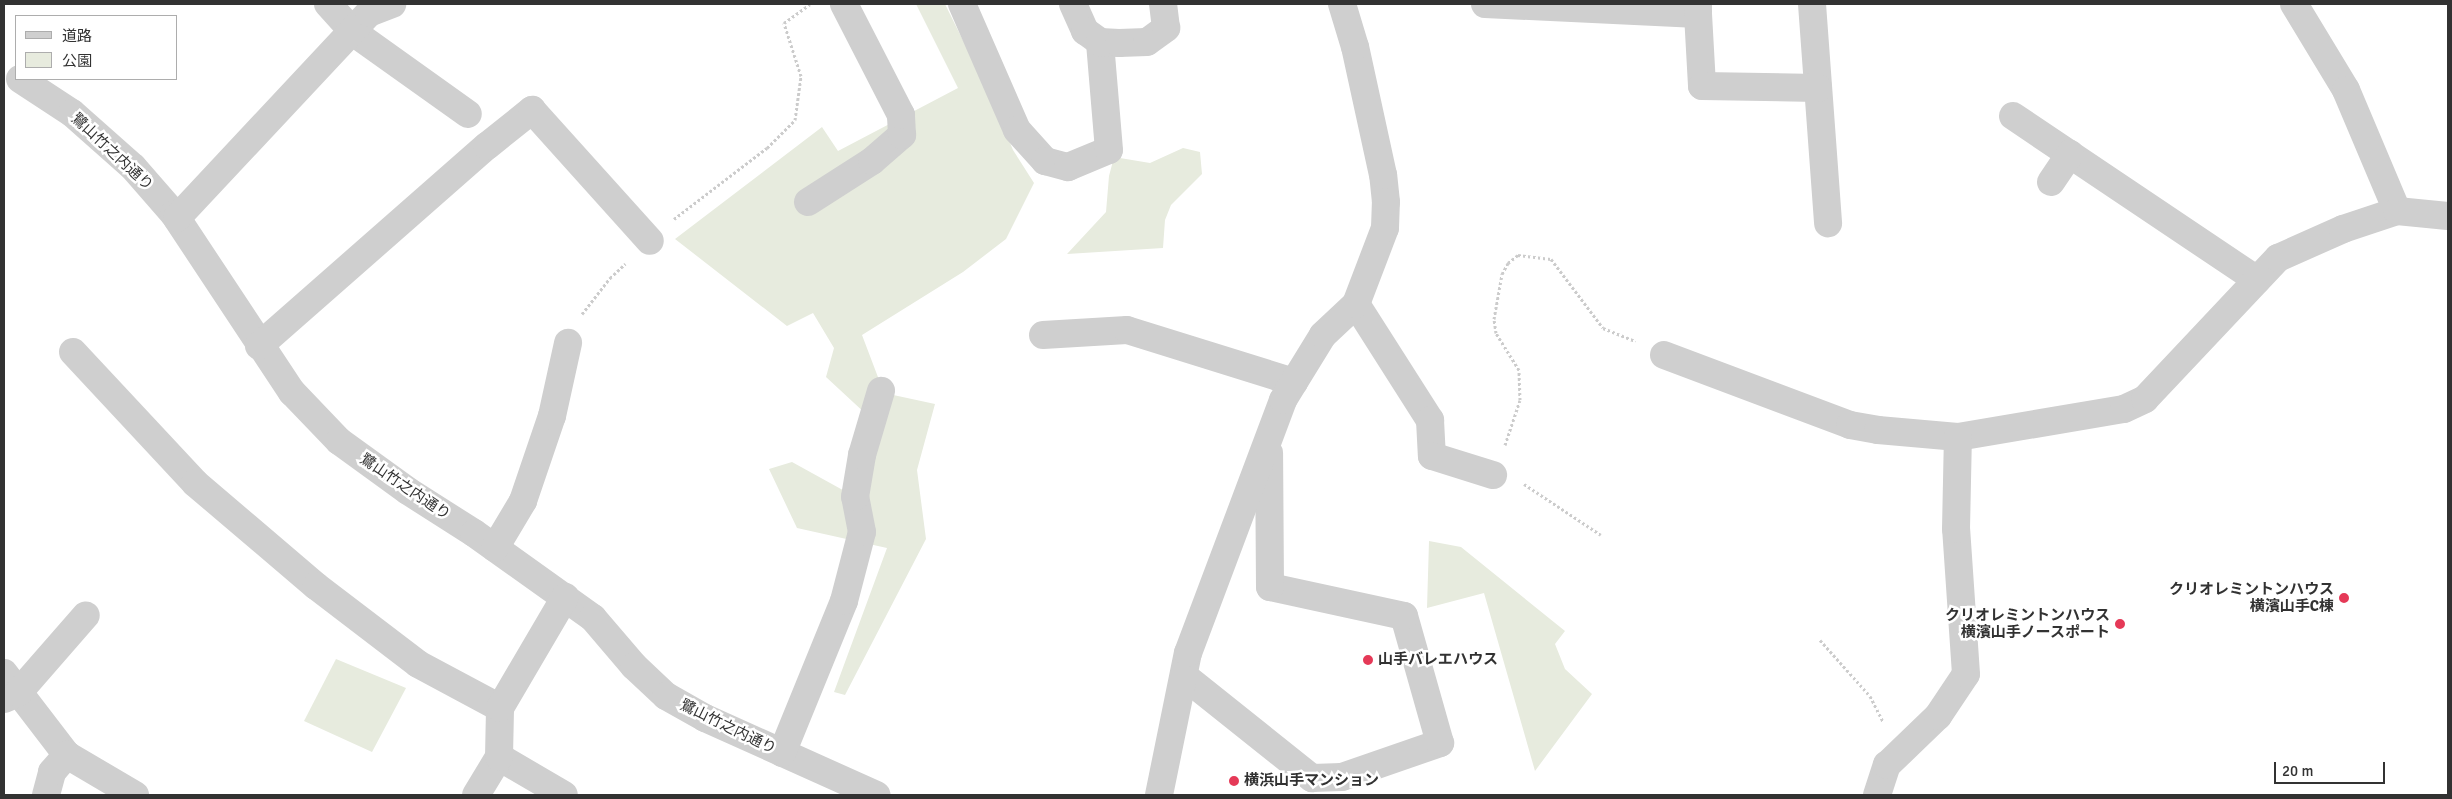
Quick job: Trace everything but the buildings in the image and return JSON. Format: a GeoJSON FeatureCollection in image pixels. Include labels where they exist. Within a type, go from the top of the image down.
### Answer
{"type":"FeatureCollection","features":[{"type":"Feature","properties":{"kind":"street"},"geometry":{"type":"LineString","coordinates":[[328,4],[373,13],[468,114]]}},
{"type":"Feature","properties":{"kind":"street"},"geometry":{"type":"LineString","coordinates":[[808,202],[872,161],[902,135],[901,115],[844,4]]}},
{"type":"Feature","properties":{"kind":"street"},"geometry":{"type":"LineString","coordinates":[[962,4],[1017,130],[1045,162],[1068,167],[1108,150],[1100,42]]}},
{"type":"Feature","properties":{"kind":"street"},"geometry":{"type":"LineString","coordinates":[[1073,4],[1085,31],[1100,42],[1147,42],[1166,28],[1163,4]]}},
{"type":"Feature","properties":{"kind":"street"},"geometry":{"type":"LineString","coordinates":[[1159,795],[1188,653],[1283,400],[1323,335],[1356,304],[1385,228],[1386,202],[1383,175],[1355,47],[1342,4]]}},
{"type":"Feature","properties":{"kind":"street"},"geometry":{"type":"LineString","coordinates":[[1485,4],[1698,9],[1702,86],[1818,88]]}},
{"type":"Feature","properties":{"kind":"street"},"geometry":{"type":"LineString","coordinates":[[1812,4],[1828,223]]}},
{"type":"Feature","properties":{"kind":"street"},"geometry":{"type":"LineString","coordinates":[[2294,4],[2346,90],[2397,212]]}},
{"type":"Feature","properties":{"kind":"street"},"geometry":{"type":"LineString","coordinates":[[177,218],[373,13]]}},
{"type":"Feature","properties":{"kind":"street"},"geometry":{"type":"LineString","coordinates":[[4,69],[15,75]]}},
{"type":"Feature","properties":{"kind":"street","name":"鷺山竹之内通り"},"geometry":{"type":"LineString","coordinates":[[22,80],[72,113],[133,167],[177,218],[259,346],[292,392],[339,441],[408,492],[495,548],[593,618],[634,666],[666,696],[705,718],[876,795]]}},
{"type":"Feature","properties":{"kind":"street"},"geometry":{"type":"LineString","coordinates":[[259,346],[487,146],[532,110],[650,241]]}},
{"type":"Feature","properties":{"kind":"street"},"geometry":{"type":"LineString","coordinates":[[2013,116],[2257,280]]}},
{"type":"Feature","properties":{"kind":"street"},"geometry":{"type":"LineString","coordinates":[[2050,182],[2070,154]]}},
{"type":"Feature","properties":{"kind":"street"},"geometry":{"type":"LineString","coordinates":[[1664,355],[1850,426],[1958,437],[2124,409],[2145,399],[2278,258],[2343,230],[2397,212],[2448,216]]}},
{"type":"Feature","properties":{"kind":"street"},"geometry":{"type":"LineString","coordinates":[[1356,304],[1430,420],[1432,456],[1495,471]]}},
{"type":"Feature","properties":{"kind":"street"},"geometry":{"type":"LineString","coordinates":[[1043,335],[1126,330],[1294,382]]}},
{"type":"Feature","properties":{"kind":"street"},"geometry":{"type":"LineString","coordinates":[[495,548],[523,501],[552,416],[568,343]]}},
{"type":"Feature","properties":{"kind":"street"},"geometry":{"type":"LineString","coordinates":[[73,352],[195,483],[316,586],[418,664],[500,708]]}},
{"type":"Feature","properties":{"kind":"street"},"geometry":{"type":"LineString","coordinates":[[782,753],[844,601],[862,532],[856,498],[862,456],[881,391]]}},
{"type":"Feature","properties":{"kind":"street"},"geometry":{"type":"LineString","coordinates":[[1184,676],[1312,778],[1342,777],[1440,742],[1404,616],[1270,587],[1269,437]]}},
{"type":"Feature","properties":{"kind":"street"},"geometry":{"type":"LineString","coordinates":[[1877,795],[1887,765],[1938,716],[1966,674],[1956,528],[1958,437]]}},
{"type":"Feature","properties":{"kind":"street"},"geometry":{"type":"LineString","coordinates":[[476,795],[499,757],[500,708],[565,597]]}},
{"type":"Feature","properties":{"kind":"street"},"geometry":{"type":"LineString","coordinates":[[86,614],[8,688],[67,755],[134,795]]}},
{"type":"Feature","properties":{"kind":"street"},"geometry":{"type":"LineString","coordinates":[[46,795],[52,772],[67,755]]}},
{"type":"Feature","properties":{"kind":"street"},"geometry":{"type":"LineString","coordinates":[[499,757],[564,795]]}},
{"type":"Feature","properties":{"kind":"path"},"geometry":{"type":"LineString","coordinates":[[568,343],[586,308],[610,278],[677,217],[767,148],[795,120],[801,76],[784,23],[810,4]]}},
{"type":"Feature","properties":{"kind":"path"},"geometry":{"type":"LineString","coordinates":[[1601,535],[1495,471],[1520,400],[1519,370],[1496,333],[1494,318],[1502,274],[1508,263],[1518,255],[1551,259],[1603,328],[1641,343],[1664,355]]}},
{"type":"Feature","properties":{"kind":"path"},"geometry":{"type":"LineString","coordinates":[[1820,640],[1870,696],[1886,728],[1887,765]]}},
{"type":"Feature","properties":{"kind":"green space"},"geometry":{"type":"Polygon","coordinates":[[[916,4],[945,4],[989,93],[1013,150],[1034,183],[1006,239],[963,272],[862,335],[884,393],[935,404],[917,470],[926,539],[845,695],[834,692],[887,548],[797,528],[769,469],[792,462],[850,494],[867,415],[826,377],[834,348],[813,313],[787,326],[675,239],[822,127],[838,151],[958,88],[916,4]]]}},
{"type":"Feature","properties":{"kind":"green space"},"geometry":{"type":"Polygon","coordinates":[[[1183,148],[1200,152],[1202,174],[1171,205],[1165,220],[1163,248],[1067,254],[1106,212],[1109,176],[1114,157],[1150,163],[1183,148]]]}},
{"type":"Feature","properties":{"kind":"green space"},"geometry":{"type":"Polygon","coordinates":[[[1429,541],[1461,547],[1565,631],[1555,644],[1565,669],[1592,694],[1535,771],[1484,593],[1427,608],[1429,541]]]}},
{"type":"Feature","properties":{"kind":"green space"},"geometry":{"type":"Polygon","coordinates":[[[336,659],[406,688],[372,752],[304,721],[336,659]]]}},
{"type":"Feature","properties":{"kind":"place","name":"クリオレミントンハウス 横濱山手C棟"},"geometry":{"type":"Point","coordinates":[2344,598]}},
{"type":"Feature","properties":{"kind":"place","name":"クリオレミントンハウス 横濱山手ノースポート"},"geometry":{"type":"Point","coordinates":[2120,624]}},
{"type":"Feature","properties":{"kind":"place","name":"山手バレエハウス"},"geometry":{"type":"Point","coordinates":[1368,660]}},
{"type":"Feature","properties":{"kind":"place","name":"横浜山手マンション"},"geometry":{"type":"Point","coordinates":[1234,781]}}]}
